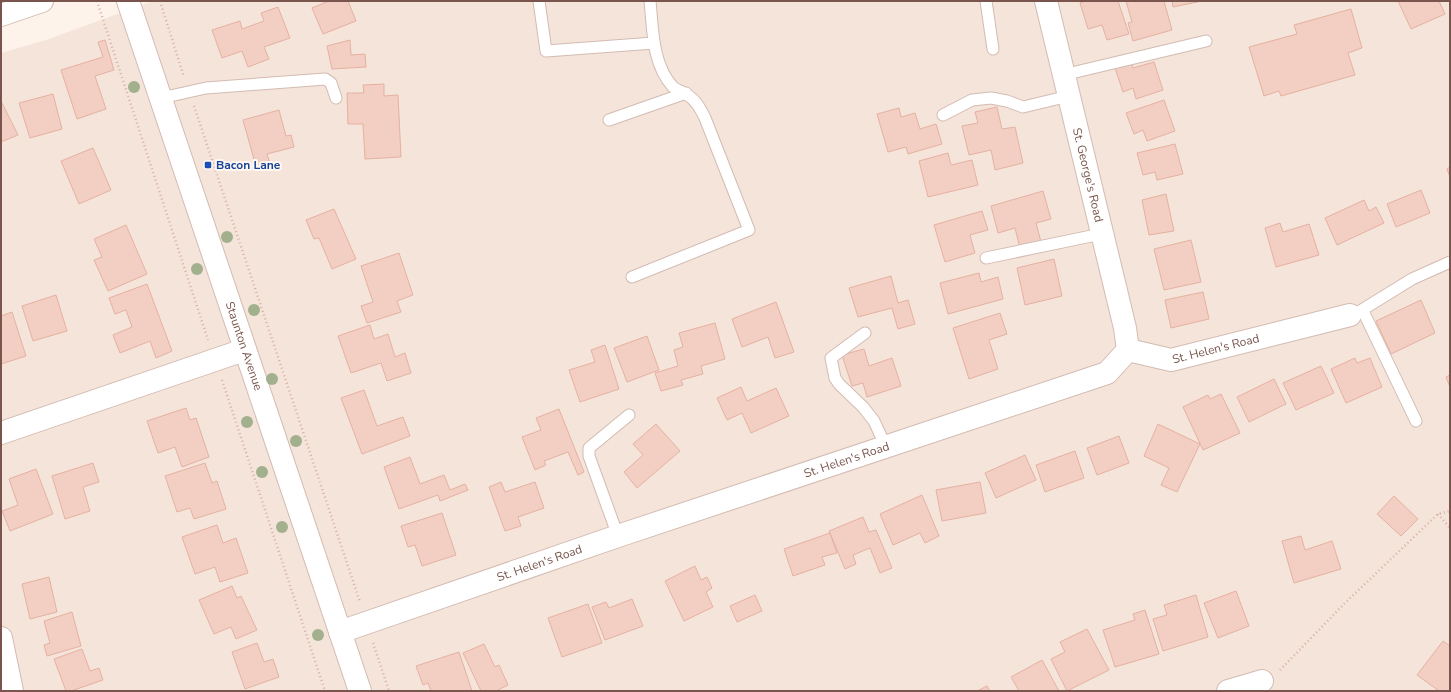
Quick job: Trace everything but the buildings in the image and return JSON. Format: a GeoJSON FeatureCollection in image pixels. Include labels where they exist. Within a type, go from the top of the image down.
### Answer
{"type":"FeatureCollection","features":[{"type":"Feature","properties":{"kind":"street"},"geometry":{"type":"LineString","coordinates":[[1,15],[42,1]]}},
{"type":"Feature","properties":{"kind":"street","name":"Staunton Avenue"},"geometry":{"type":"LineString","coordinates":[[128,1],[244,350],[360,691]]}},
{"type":"Feature","properties":{"kind":"street","name":"St. George's Road"},"geometry":{"type":"LineString","coordinates":[[1046,1],[1125,328],[1128,350]]}},
{"type":"Feature","properties":{"kind":"street","name":"St. Helen's Road"},"geometry":{"type":"LineString","coordinates":[[340,632],[618,536],[1107,374],[1128,350],[1171,360],[1357,313]]}},
{"type":"Feature","properties":{"kind":"street"},"geometry":{"type":"LineString","coordinates":[[1,432],[244,350]]}},
{"type":"Feature","properties":{"kind":"street"},"geometry":{"type":"LineString","coordinates":[[1,638],[12,691]]}},
{"type":"Feature","properties":{"kind":"street"},"geometry":{"type":"LineString","coordinates":[[1228,691],[1262,681]]}},
{"type":"Feature","properties":{"kind":"lane"},"geometry":{"type":"LineString","coordinates":[[539,1],[546,50],[654,43]]}},
{"type":"Feature","properties":{"kind":"lane"},"geometry":{"type":"LineString","coordinates":[[632,277],[749,230],[705,118],[697,103],[686,93],[675,89],[664,76],[654,43],[650,1]]}},
{"type":"Feature","properties":{"kind":"lane"},"geometry":{"type":"LineString","coordinates":[[986,1],[993,49]]}},
{"type":"Feature","properties":{"kind":"lane"},"geometry":{"type":"LineString","coordinates":[[1064,75],[1206,41]]}},
{"type":"Feature","properties":{"kind":"lane"},"geometry":{"type":"LineString","coordinates":[[161,98],[206,88],[325,79],[331,83],[336,98]]}},
{"type":"Feature","properties":{"kind":"lane"},"geometry":{"type":"LineString","coordinates":[[609,120],[686,93]]}},
{"type":"Feature","properties":{"kind":"lane"},"geometry":{"type":"LineString","coordinates":[[943,115],[972,100],[992,98],[1023,107],[1069,96]]}},
{"type":"Feature","properties":{"kind":"lane"},"geometry":{"type":"LineString","coordinates":[[986,258],[1102,234]]}},
{"type":"Feature","properties":{"kind":"lane"},"geometry":{"type":"LineString","coordinates":[[1416,421],[1357,313],[1412,279],[1450,262]]}},
{"type":"Feature","properties":{"kind":"lane"},"geometry":{"type":"LineString","coordinates":[[865,333],[831,358],[835,378],[839,384],[863,407],[874,421],[886,447]]}},
{"type":"Feature","properties":{"kind":"lane"},"geometry":{"type":"LineString","coordinates":[[618,536],[589,456],[590,448],[629,415]]}},
{"type":"Feature","properties":{"kind":"path"},"geometry":{"type":"LineString","coordinates":[[160,1],[389,691]]}},
{"type":"Feature","properties":{"kind":"path"},"geometry":{"type":"LineString","coordinates":[[1262,681],[1279,671],[1345,603],[1438,514],[1450,512]]}},
{"type":"Feature","properties":{"kind":"path"},"geometry":{"type":"LineString","coordinates":[[1438,514],[1450,528]]}},
{"type":"Feature","properties":{"kind":"shaded area"},"geometry":{"type":"Polygon","coordinates":[[[153,1],[1450,1],[1450,691],[1,691],[1,53],[46,40],[153,1]]]}},
{"type":"Feature","properties":{"kind":"place","name":"Bacon Lane"},"geometry":{"type":"Point","coordinates":[208,165]}}]}
